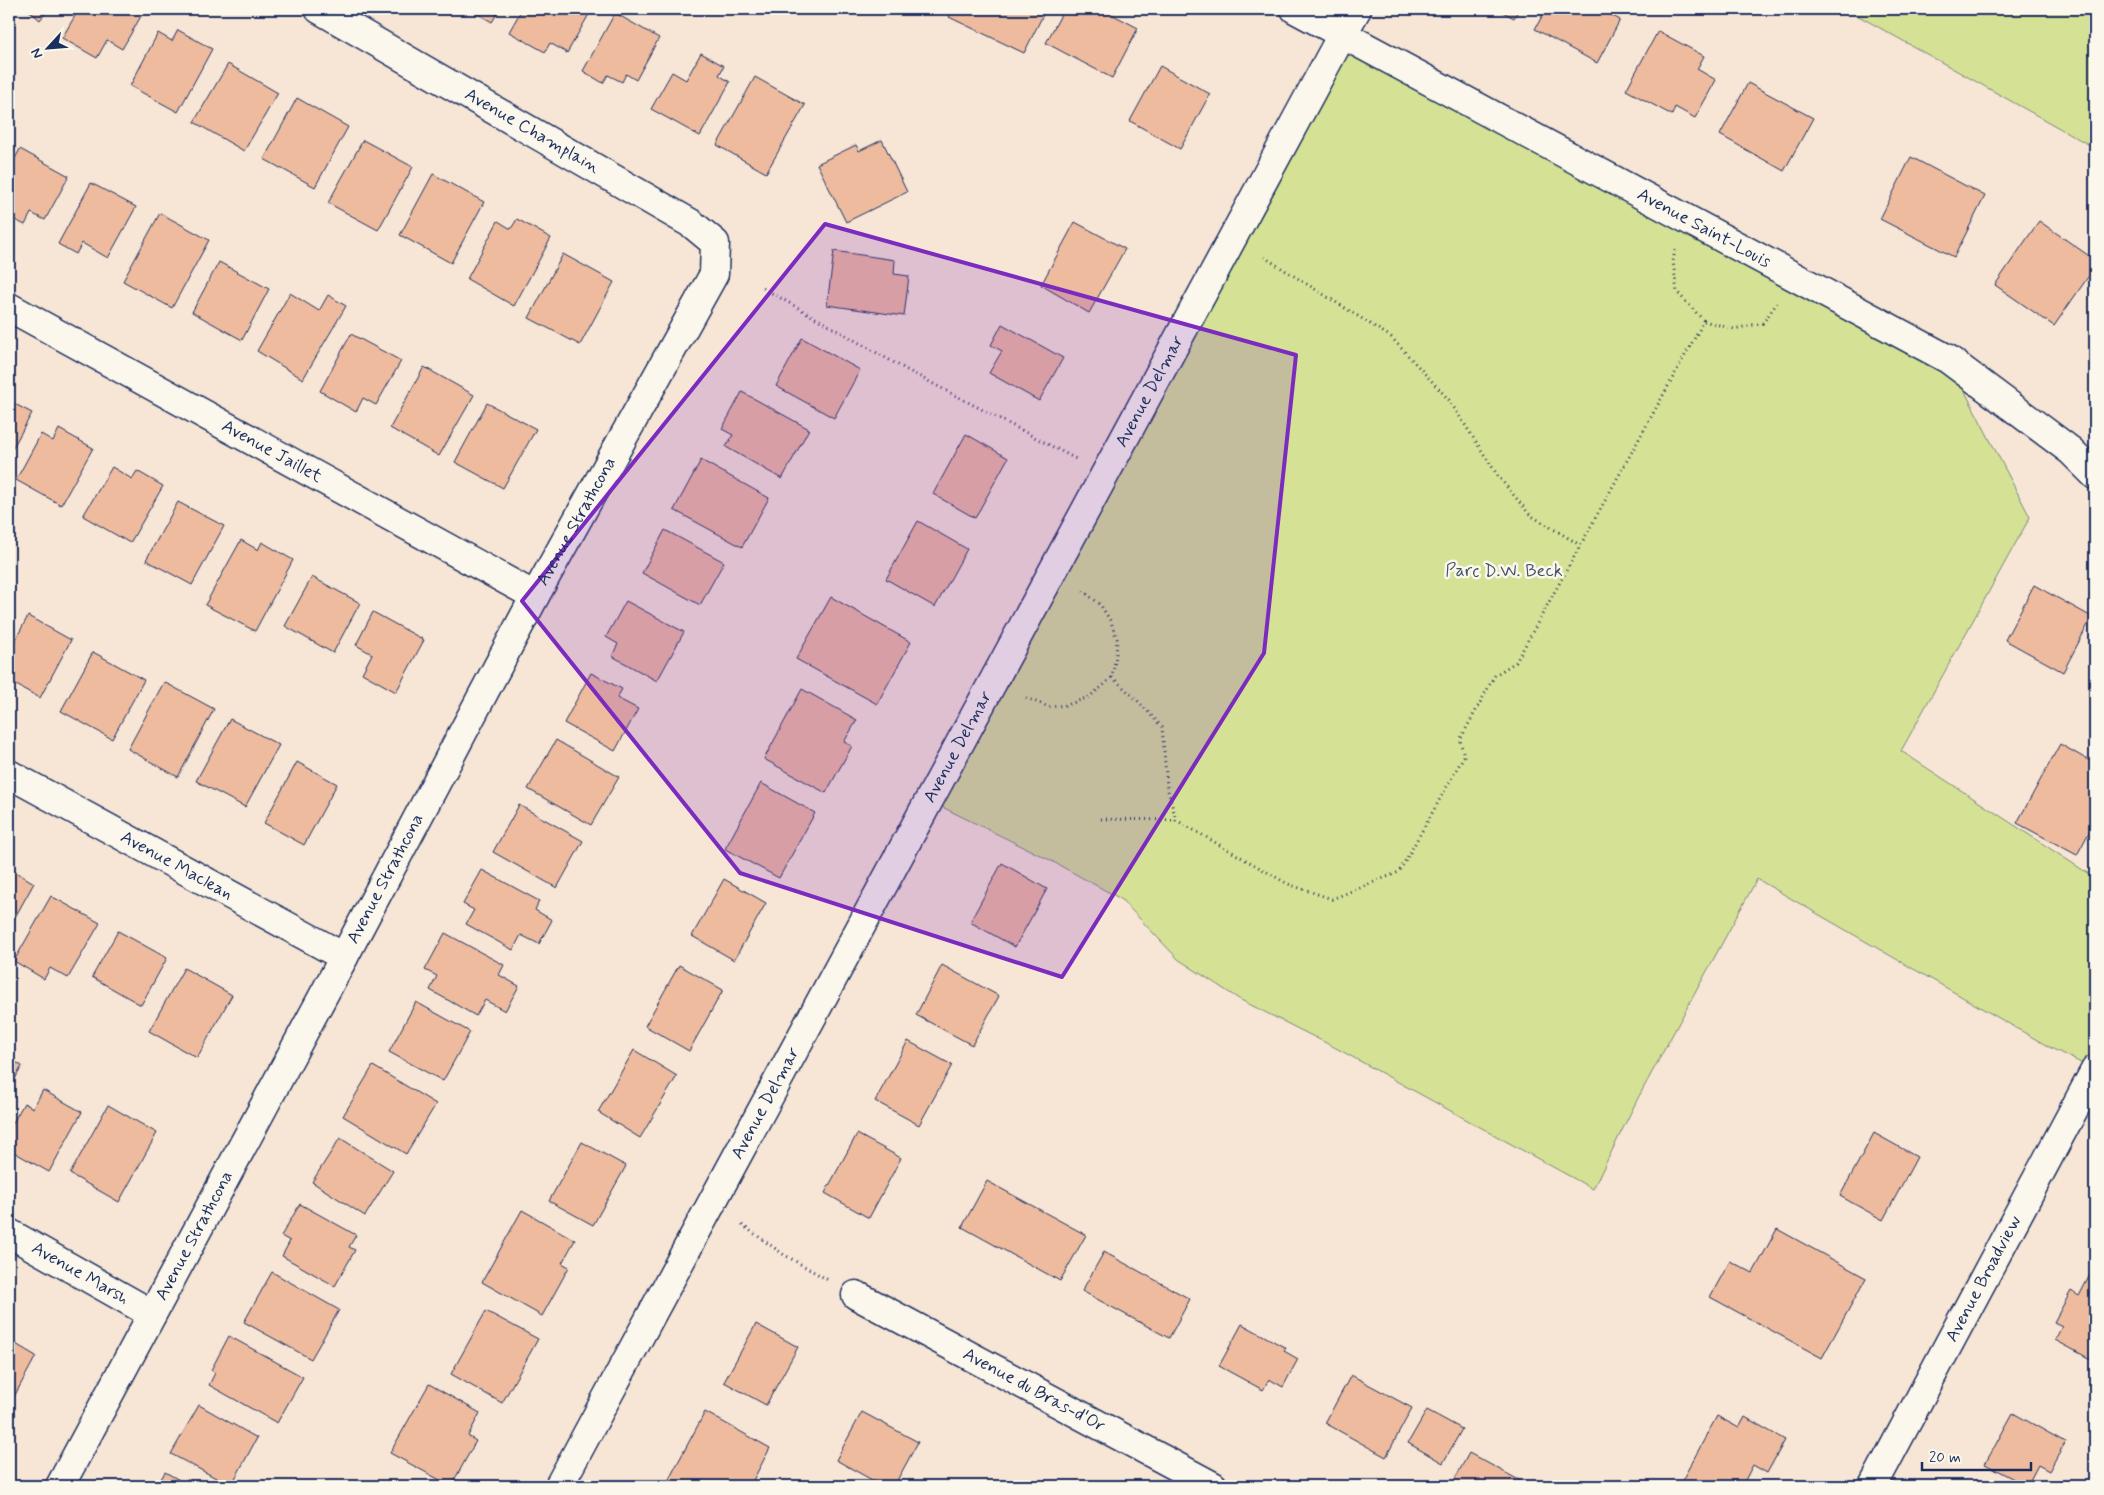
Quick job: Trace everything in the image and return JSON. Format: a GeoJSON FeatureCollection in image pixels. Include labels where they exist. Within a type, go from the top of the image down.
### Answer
{"type":"FeatureCollection","features":[{"type":"Feature","properties":{"kind":"street","name":"Avenue Saint-Louis"},"geometry":{"type":"LineString","coordinates":[[1295,9],[1948,359],[2071,451],[2095,475]]}},
{"type":"Feature","properties":{"kind":"street","name":"Avenue Delmar"},"geometry":{"type":"LineString","coordinates":[[559,1486],[1055,570],[1103,475],[1357,9]]}},
{"type":"Feature","properties":{"kind":"street","name":"Avenue Champlain"},"geometry":{"type":"LineString","coordinates":[[326,10],[692,224],[715,243],[714,274]]}},
{"type":"Feature","properties":{"kind":"street","name":"Avenue Strathcona"},"geometry":{"type":"LineString","coordinates":[[60,1486],[535,596],[714,274]]}},
{"type":"Feature","properties":{"kind":"street","name":"Avenue Jaillet"},"geometry":{"type":"LineString","coordinates":[[9,307],[535,596]]}},
{"type":"Feature","properties":{"kind":"street","name":"Avenue Maclean"},"geometry":{"type":"LineString","coordinates":[[9,774],[344,956]]}},
{"type":"Feature","properties":{"kind":"street","name":"Avenue Broadview"},"geometry":{"type":"LineString","coordinates":[[1873,1486],[2095,1070]]}},
{"type":"Feature","properties":{"kind":"street","name":"Avenue Marsh"},"geometry":{"type":"LineString","coordinates":[[9,1233],[152,1314]]}},
{"type":"Feature","properties":{"kind":"street","name":"Avenue du Bras-d'Or"},"geometry":{"type":"LineString","coordinates":[[856,1296],[1213,1486]]}},
{"type":"Feature","properties":{"kind":"path"},"geometry":{"type":"LineString","coordinates":[[1676,247],[1673,261],[1677,292],[1704,321],[1734,329],[1762,323],[1782,296]]}},
{"type":"Feature","properties":{"kind":"path"},"geometry":{"type":"LineString","coordinates":[[1264,257],[1391,338],[1449,400],[1498,476],[1530,515],[1580,545]]}},
{"type":"Feature","properties":{"kind":"path"},"geometry":{"type":"LineString","coordinates":[[763,288],[907,370],[1080,461]]}},
{"type":"Feature","properties":{"kind":"path"},"geometry":{"type":"LineString","coordinates":[[1101,819],[1176,820],[1288,884],[1332,899],[1399,872],[1464,756],[1460,740],[1495,675],[1516,662],[1704,321]]}},
{"type":"Feature","properties":{"kind":"path"},"geometry":{"type":"LineString","coordinates":[[1026,698],[1049,707],[1067,705],[1088,697],[1112,677],[1117,639],[1111,622],[1100,604],[1083,591]]}},
{"type":"Feature","properties":{"kind":"path"},"geometry":{"type":"LineString","coordinates":[[1112,677],[1136,699],[1162,728],[1167,787],[1176,820]]}},
{"type":"Feature","properties":{"kind":"path"},"geometry":{"type":"LineString","coordinates":[[742,1225],[783,1254],[856,1296]]}},
{"type":"Feature","properties":{"kind":"highlighted area"},"geometry":{"type":"Polygon","coordinates":[[[825,224],[1296,355],[1264,653],[1062,977],[740,873],[522,601],[825,224]]]}},
{"type":"Feature","properties":{"kind":"green space"},"geometry":{"type":"Polygon","coordinates":[[[1846,9],[2095,9],[2095,148],[1846,9]]]}},
{"type":"Feature","properties":{"kind":"green space","name":"Parc D.W. Beck"},"geometry":{"type":"Polygon","coordinates":[[[1342,35],[1948,359],[2030,517],[1901,751],[2095,878],[2095,1070],[2051,1048],[1757,879],[1638,1098],[1593,1189],[1336,1048],[1239,999],[1178,959],[1121,899],[1048,859],[934,803],[1342,35]]]}},
{"type":"Feature","properties":{"kind":"building"},"geometry":{"type":"Polygon","coordinates":[[[27,9],[49,9],[40,20],[27,9]]]}},
{"type":"Feature","properties":{"kind":"building"},"geometry":{"type":"Polygon","coordinates":[[[79,9],[139,9],[144,11],[122,49],[107,40],[97,58],[62,38],[79,9]]]}},
{"type":"Feature","properties":{"kind":"building"},"geometry":{"type":"Polygon","coordinates":[[[469,9],[500,9],[492,22],[469,9]]]}},
{"type":"Feature","properties":{"kind":"building"},"geometry":{"type":"Polygon","coordinates":[[[522,9],[592,9],[567,53],[550,43],[545,52],[509,32],[522,9]]]}},
{"type":"Feature","properties":{"kind":"building"},"geometry":{"type":"Polygon","coordinates":[[[953,9],[1046,9],[1024,53],[949,17],[953,9]]]}},
{"type":"Feature","properties":{"kind":"building"},"geometry":{"type":"Polygon","coordinates":[[[1064,9],[1102,9],[1138,28],[1112,78],[1046,43],[1064,9]]]}},
{"type":"Feature","properties":{"kind":"building"},"geometry":{"type":"Polygon","coordinates":[[[1497,9],[1519,9],[1514,18],[1497,9]]]}},
{"type":"Feature","properties":{"kind":"building"},"geometry":{"type":"Polygon","coordinates":[[[1546,9],[1600,9],[1620,20],[1597,63],[1535,29],[1546,9]]]}},
{"type":"Feature","properties":{"kind":"building"},"geometry":{"type":"Polygon","coordinates":[[[615,13],[659,38],[636,80],[626,74],[622,82],[608,75],[603,83],[583,71],[615,13]]]}},
{"type":"Feature","properties":{"kind":"building"},"geometry":{"type":"Polygon","coordinates":[[[178,30],[212,49],[178,112],[130,86],[158,33],[172,41],[178,30]]]}},
{"type":"Feature","properties":{"kind":"building"},"geometry":{"type":"Polygon","coordinates":[[[1658,31],[1704,56],[1697,69],[1716,80],[1695,118],[1675,107],[1672,115],[1626,90],[1658,31]]]}},
{"type":"Feature","properties":{"kind":"building"},"geometry":{"type":"Polygon","coordinates":[[[701,53],[724,66],[719,75],[730,82],[700,136],[651,109],[672,72],[686,80],[701,53]]]}},
{"type":"Feature","properties":{"kind":"building"},"geometry":{"type":"Polygon","coordinates":[[[228,64],[278,93],[244,151],[194,122],[228,64]]]}},
{"type":"Feature","properties":{"kind":"building"},"geometry":{"type":"Polygon","coordinates":[[[1160,66],[1210,94],[1180,149],[1130,121],[1160,66]]]}},
{"type":"Feature","properties":{"kind":"building"},"geometry":{"type":"Polygon","coordinates":[[[755,77],[805,105],[766,173],[717,145],[755,77]]]}},
{"type":"Feature","properties":{"kind":"building"},"geometry":{"type":"Polygon","coordinates":[[[1748,83],[1813,118],[1784,171],[1720,135],[1748,83]]]}},
{"type":"Feature","properties":{"kind":"building"},"geometry":{"type":"Polygon","coordinates":[[[297,98],[348,127],[315,187],[264,159],[297,98]]]}},
{"type":"Feature","properties":{"kind":"building"},"geometry":{"type":"Polygon","coordinates":[[[363,140],[413,167],[378,230],[328,203],[363,140]]]}},
{"type":"Feature","properties":{"kind":"building"},"geometry":{"type":"Polygon","coordinates":[[[882,140],[907,192],[846,222],[817,164],[856,145],[859,151],[882,140]]]}},
{"type":"Feature","properties":{"kind":"building"},"geometry":{"type":"Polygon","coordinates":[[[20,149],[69,176],[45,220],[31,213],[25,225],[9,217],[9,170],[20,149]]]}},
{"type":"Feature","properties":{"kind":"building"},"geometry":{"type":"Polygon","coordinates":[[[1911,157],[1985,196],[1954,257],[1880,219],[1911,157]]]}},
{"type":"Feature","properties":{"kind":"building"},"geometry":{"type":"Polygon","coordinates":[[[433,174],[484,202],[451,263],[400,235],[433,174]]]}},
{"type":"Feature","properties":{"kind":"building"},"geometry":{"type":"Polygon","coordinates":[[[91,183],[136,207],[108,258],[82,243],[76,254],[58,244],[91,183]]]}},
{"type":"Feature","properties":{"kind":"building"},"geometry":{"type":"Polygon","coordinates":[[[160,213],[209,240],[172,308],[123,281],[160,213]]]}},
{"type":"Feature","properties":{"kind":"building"},"geometry":{"type":"Polygon","coordinates":[[[517,219],[551,238],[514,306],[467,279],[498,221],[511,229],[517,219]]]}},
{"type":"Feature","properties":{"kind":"building"},"geometry":{"type":"Polygon","coordinates":[[[2039,221],[2095,260],[2095,267],[2054,326],[1995,285],[2039,221]]]}},
{"type":"Feature","properties":{"kind":"building"},"geometry":{"type":"Polygon","coordinates":[[[1075,222],[1125,249],[1089,313],[1041,285],[1075,222]]]}},
{"type":"Feature","properties":{"kind":"building"},"geometry":{"type":"Polygon","coordinates":[[[834,251],[895,260],[894,274],[909,276],[904,316],[827,305],[834,251]]]}},
{"type":"Feature","properties":{"kind":"building"},"geometry":{"type":"Polygon","coordinates":[[[563,254],[614,282],[580,345],[529,318],[563,254]]]}},
{"type":"Feature","properties":{"kind":"building"},"geometry":{"type":"Polygon","coordinates":[[[219,262],[269,289],[242,340],[192,312],[219,262]]]}},
{"type":"Feature","properties":{"kind":"building"},"geometry":{"type":"Polygon","coordinates":[[[290,293],[319,311],[328,295],[346,306],[303,379],[257,351],[290,293]]]}},
{"type":"Feature","properties":{"kind":"building"},"geometry":{"type":"Polygon","coordinates":[[[1002,324],[1063,358],[1039,401],[989,373],[1002,351],[991,345],[1002,324]]]}},
{"type":"Feature","properties":{"kind":"building"},"geometry":{"type":"Polygon","coordinates":[[[351,334],[401,361],[376,405],[363,398],[356,412],[320,391],[351,334]]]}},
{"type":"Feature","properties":{"kind":"building"},"geometry":{"type":"Polygon","coordinates":[[[802,338],[860,370],[834,418],[776,386],[802,338]]]}},
{"type":"Feature","properties":{"kind":"building"},"geometry":{"type":"Polygon","coordinates":[[[424,367],[474,395],[439,456],[390,428],[424,367]]]}},
{"type":"Feature","properties":{"kind":"building"},"geometry":{"type":"Polygon","coordinates":[[[742,392],[809,429],[782,479],[726,447],[733,435],[722,429],[742,392]]]}},
{"type":"Feature","properties":{"kind":"building"},"geometry":{"type":"Polygon","coordinates":[[[9,401],[32,413],[11,451],[9,449],[9,401]]]}},
{"type":"Feature","properties":{"kind":"building"},"geometry":{"type":"Polygon","coordinates":[[[487,403],[536,429],[503,488],[455,462],[487,403]]]}},
{"type":"Feature","properties":{"kind":"building"},"geometry":{"type":"Polygon","coordinates":[[[59,429],[93,448],[61,505],[16,480],[41,434],[53,441],[59,429]]]}},
{"type":"Feature","properties":{"kind":"building"},"geometry":{"type":"Polygon","coordinates":[[[966,434],[1008,458],[975,518],[933,494],[966,434]]]}},
{"type":"Feature","properties":{"kind":"building"},"geometry":{"type":"Polygon","coordinates":[[[701,460],[769,498],[742,547],[674,510],[701,460]]]}},
{"type":"Feature","properties":{"kind":"building"},"geometry":{"type":"Polygon","coordinates":[[[112,467],[132,479],[137,471],[163,486],[130,543],[83,516],[112,467]]]}},
{"type":"Feature","properties":{"kind":"building"},"geometry":{"type":"Polygon","coordinates":[[[178,502],[224,526],[192,585],[146,560],[178,502]]]}},
{"type":"Feature","properties":{"kind":"building"},"geometry":{"type":"Polygon","coordinates":[[[918,521],[967,549],[935,607],[886,579],[918,521]]]}},
{"type":"Feature","properties":{"kind":"building"},"geometry":{"type":"Polygon","coordinates":[[[665,530],[724,562],[700,605],[642,573],[665,530]]]}},
{"type":"Feature","properties":{"kind":"building"},"geometry":{"type":"Polygon","coordinates":[[[241,540],[258,550],[262,542],[293,560],[255,631],[205,605],[241,540]]]}},
{"type":"Feature","properties":{"kind":"building"},"geometry":{"type":"Polygon","coordinates":[[[312,577],[360,603],[333,653],[285,626],[312,577]]]}},
{"type":"Feature","properties":{"kind":"building"},"geometry":{"type":"Polygon","coordinates":[[[2034,585],[2092,617],[2063,672],[2005,640],[2034,585]]]}},
{"type":"Feature","properties":{"kind":"building"},"geometry":{"type":"Polygon","coordinates":[[[831,597],[911,642],[877,704],[796,659],[831,597]]]}},
{"type":"Feature","properties":{"kind":"building"},"geometry":{"type":"Polygon","coordinates":[[[626,601],[684,632],[657,681],[612,656],[618,644],[606,637],[626,601]]]}},
{"type":"Feature","properties":{"kind":"building"},"geometry":{"type":"Polygon","coordinates":[[[373,612],[424,640],[396,692],[362,673],[372,654],[356,645],[373,612]]]}},
{"type":"Feature","properties":{"kind":"building"},"geometry":{"type":"Polygon","coordinates":[[[28,616],[71,640],[40,698],[9,681],[9,652],[28,616]]]}},
{"type":"Feature","properties":{"kind":"building"},"geometry":{"type":"Polygon","coordinates":[[[93,652],[144,680],[112,739],[61,711],[93,652]]]}},
{"type":"Feature","properties":{"kind":"building"},"geometry":{"type":"Polygon","coordinates":[[[591,673],[622,689],[617,698],[638,709],[615,751],[564,723],[591,673]]]}},
{"type":"Feature","properties":{"kind":"building"},"geometry":{"type":"Polygon","coordinates":[[[164,682],[214,709],[178,777],[128,749],[164,682]]]}},
{"type":"Feature","properties":{"kind":"building"},"geometry":{"type":"Polygon","coordinates":[[[802,689],[857,720],[844,742],[852,746],[826,793],[764,759],[802,689]]]}},
{"type":"Feature","properties":{"kind":"building"},"geometry":{"type":"Polygon","coordinates":[[[230,719],[279,745],[245,807],[196,781],[230,719]]]}},
{"type":"Feature","properties":{"kind":"building"},"geometry":{"type":"Polygon","coordinates":[[[556,740],[619,777],[591,825],[528,789],[556,740]]]}},
{"type":"Feature","properties":{"kind":"building"},"geometry":{"type":"Polygon","coordinates":[[[2060,744],[2095,764],[2095,821],[2077,855],[2017,823],[2060,744]]]}},
{"type":"Feature","properties":{"kind":"building"},"geometry":{"type":"Polygon","coordinates":[[[297,762],[337,784],[304,845],[264,823],[297,762]]]}},
{"type":"Feature","properties":{"kind":"building"},"geometry":{"type":"Polygon","coordinates":[[[761,783],[815,813],[779,878],[725,849],[761,783]]]}},
{"type":"Feature","properties":{"kind":"building"},"geometry":{"type":"Polygon","coordinates":[[[519,805],[583,841],[557,888],[493,852],[519,805]]]}},
{"type":"Feature","properties":{"kind":"building"},"geometry":{"type":"Polygon","coordinates":[[[1002,863],[1047,889],[1015,947],[970,922],[1002,863]]]}},
{"type":"Feature","properties":{"kind":"building"},"geometry":{"type":"Polygon","coordinates":[[[9,868],[34,883],[9,928],[9,868]]]}},
{"type":"Feature","properties":{"kind":"building"},"geometry":{"type":"Polygon","coordinates":[[[482,870],[539,901],[535,910],[552,920],[539,944],[521,935],[513,950],[466,924],[474,910],[463,904],[482,870]]]}},
{"type":"Feature","properties":{"kind":"building"},"geometry":{"type":"Polygon","coordinates":[[[724,879],[766,903],[734,960],[692,936],[724,879]]]}},
{"type":"Feature","properties":{"kind":"building"},"geometry":{"type":"Polygon","coordinates":[[[51,896],[100,923],[68,978],[50,968],[44,979],[14,961],[51,896]]]}},
{"type":"Feature","properties":{"kind":"building"},"geometry":{"type":"Polygon","coordinates":[[[118,931],[167,958],[141,1005],[92,977],[118,931]]]}},
{"type":"Feature","properties":{"kind":"building"},"geometry":{"type":"Polygon","coordinates":[[[445,933],[504,965],[499,975],[519,986],[505,1011],[485,1000],[476,1016],[430,990],[437,976],[425,970],[445,933]]]}},
{"type":"Feature","properties":{"kind":"building"},"geometry":{"type":"Polygon","coordinates":[[[679,965],[723,990],[689,1051],[645,1026],[679,965]]]}},
{"type":"Feature","properties":{"kind":"building"},"geometry":{"type":"Polygon","coordinates":[[[942,965],[999,996],[972,1045],[916,1015],[942,965]]]}},
{"type":"Feature","properties":{"kind":"building"},"geometry":{"type":"Polygon","coordinates":[[[184,968],[232,995],[197,1058],[149,1031],[184,968]]]}},
{"type":"Feature","properties":{"kind":"building"},"geometry":{"type":"Polygon","coordinates":[[[416,1002],[470,1032],[443,1081],[389,1052],[416,1002]]]}},
{"type":"Feature","properties":{"kind":"building"},"geometry":{"type":"Polygon","coordinates":[[[908,1041],[952,1065],[919,1125],[875,1101],[908,1041]]]}},
{"type":"Feature","properties":{"kind":"building"},"geometry":{"type":"Polygon","coordinates":[[[634,1050],[677,1076],[640,1138],[598,1112],[634,1050]]]}},
{"type":"Feature","properties":{"kind":"building"},"geometry":{"type":"Polygon","coordinates":[[[9,1058],[22,1066],[9,1090],[9,1058]]]}},
{"type":"Feature","properties":{"kind":"building"},"geometry":{"type":"Polygon","coordinates":[[[373,1066],[436,1104],[406,1154],[343,1116],[373,1066]]]}},
{"type":"Feature","properties":{"kind":"building"},"geometry":{"type":"Polygon","coordinates":[[[43,1090],[82,1112],[49,1172],[10,1150],[13,1144],[9,1141],[9,1130],[24,1103],[33,1108],[43,1090]]]}},
{"type":"Feature","properties":{"kind":"building"},"geometry":{"type":"Polygon","coordinates":[[[108,1105],[157,1133],[119,1202],[70,1174],[108,1105]]]}},
{"type":"Feature","properties":{"kind":"building"},"geometry":{"type":"Polygon","coordinates":[[[1874,1133],[1917,1157],[1883,1220],[1840,1196],[1874,1133]]]}},
{"type":"Feature","properties":{"kind":"building"},"geometry":{"type":"Polygon","coordinates":[[[857,1134],[901,1158],[869,1218],[825,1193],[857,1134]]]}},
{"type":"Feature","properties":{"kind":"building"},"geometry":{"type":"Polygon","coordinates":[[[340,1138],[393,1171],[365,1216],[312,1182],[340,1138]]]}},
{"type":"Feature","properties":{"kind":"building"},"geometry":{"type":"Polygon","coordinates":[[[582,1142],[626,1166],[593,1225],[549,1201],[582,1142]]]}},
{"type":"Feature","properties":{"kind":"building"},"geometry":{"type":"Polygon","coordinates":[[[987,1181],[1086,1235],[1060,1281],[962,1227],[987,1181]]]}},
{"type":"Feature","properties":{"kind":"building"},"geometry":{"type":"Polygon","coordinates":[[[300,1204],[356,1235],[349,1247],[355,1250],[335,1286],[282,1256],[290,1241],[281,1236],[300,1204]]]}},
{"type":"Feature","properties":{"kind":"building"},"geometry":{"type":"Polygon","coordinates":[[[522,1210],[575,1240],[562,1263],[569,1267],[542,1316],[482,1282],[522,1210]]]}},
{"type":"Feature","properties":{"kind":"building"},"geometry":{"type":"Polygon","coordinates":[[[1777,1229],[1866,1278],[1822,1358],[1710,1297],[1730,1261],[1753,1273],[1777,1229]]]}},
{"type":"Feature","properties":{"kind":"building"},"geometry":{"type":"Polygon","coordinates":[[[1104,1252],[1190,1299],[1169,1338],[1082,1291],[1104,1252]]]}},
{"type":"Feature","properties":{"kind":"building"},"geometry":{"type":"Polygon","coordinates":[[[2093,1269],[2095,1270],[2094,1361],[2055,1340],[2062,1326],[2054,1322],[2071,1291],[2079,1296],[2093,1269]]]}},
{"type":"Feature","properties":{"kind":"building"},"geometry":{"type":"Polygon","coordinates":[[[272,1272],[339,1310],[311,1359],[244,1322],[272,1272]]]}},
{"type":"Feature","properties":{"kind":"building"},"geometry":{"type":"Polygon","coordinates":[[[486,1311],[538,1339],[502,1403],[451,1374],[486,1311]]]}},
{"type":"Feature","properties":{"kind":"building"},"geometry":{"type":"Polygon","coordinates":[[[756,1324],[798,1347],[766,1405],[724,1382],[756,1324]]]}},
{"type":"Feature","properties":{"kind":"building"},"geometry":{"type":"Polygon","coordinates":[[[1242,1324],[1286,1348],[1284,1351],[1298,1359],[1283,1387],[1269,1379],[1263,1390],[1219,1366],[1242,1324]]]}},
{"type":"Feature","properties":{"kind":"building"},"geometry":{"type":"Polygon","coordinates":[[[229,1336],[303,1377],[277,1423],[209,1385],[215,1373],[211,1370],[229,1336]]]}},
{"type":"Feature","properties":{"kind":"building"},"geometry":{"type":"Polygon","coordinates":[[[9,1340],[36,1356],[9,1406],[9,1340]]]}},
{"type":"Feature","properties":{"kind":"building"},"geometry":{"type":"Polygon","coordinates":[[[1351,1375],[1412,1408],[1386,1457],[1325,1423],[1351,1375]]]}},
{"type":"Feature","properties":{"kind":"building"},"geometry":{"type":"Polygon","coordinates":[[[429,1384],[480,1413],[468,1436],[476,1441],[451,1486],[390,1453],[429,1384]]]}},
{"type":"Feature","properties":{"kind":"building"},"geometry":{"type":"Polygon","coordinates":[[[199,1405],[257,1438],[231,1486],[171,1454],[199,1405]]]}},
{"type":"Feature","properties":{"kind":"building"},"geometry":{"type":"Polygon","coordinates":[[[1427,1410],[1462,1429],[1443,1463],[1408,1443],[1427,1410]]]}},
{"type":"Feature","properties":{"kind":"building"},"geometry":{"type":"Polygon","coordinates":[[[705,1412],[770,1448],[750,1486],[678,1486],[668,1481],[705,1412]]]}},
{"type":"Feature","properties":{"kind":"building"},"geometry":{"type":"Polygon","coordinates":[[[862,1412],[918,1442],[894,1486],[883,1486],[836,1460],[862,1412]]]}},
{"type":"Feature","properties":{"kind":"building"},"geometry":{"type":"Polygon","coordinates":[[[2013,1413],[2065,1442],[2049,1471],[2038,1465],[2027,1486],[1985,1464],[2013,1413]]]}},
{"type":"Feature","properties":{"kind":"building"},"geometry":{"type":"Polygon","coordinates":[[[1717,1416],[1739,1428],[1745,1417],[1785,1440],[1767,1473],[1753,1465],[1742,1486],[1679,1486],[1717,1416]]]}},
{"type":"Feature","properties":{"kind":"building"},"geometry":{"type":"Polygon","coordinates":[[[1469,1453],[1530,1486],[1451,1486],[1469,1453]]]}},
{"type":"Feature","properties":{"kind":"building"},"geometry":{"type":"Polygon","coordinates":[[[165,1472],[190,1486],[157,1486],[165,1472]]]}}]}
